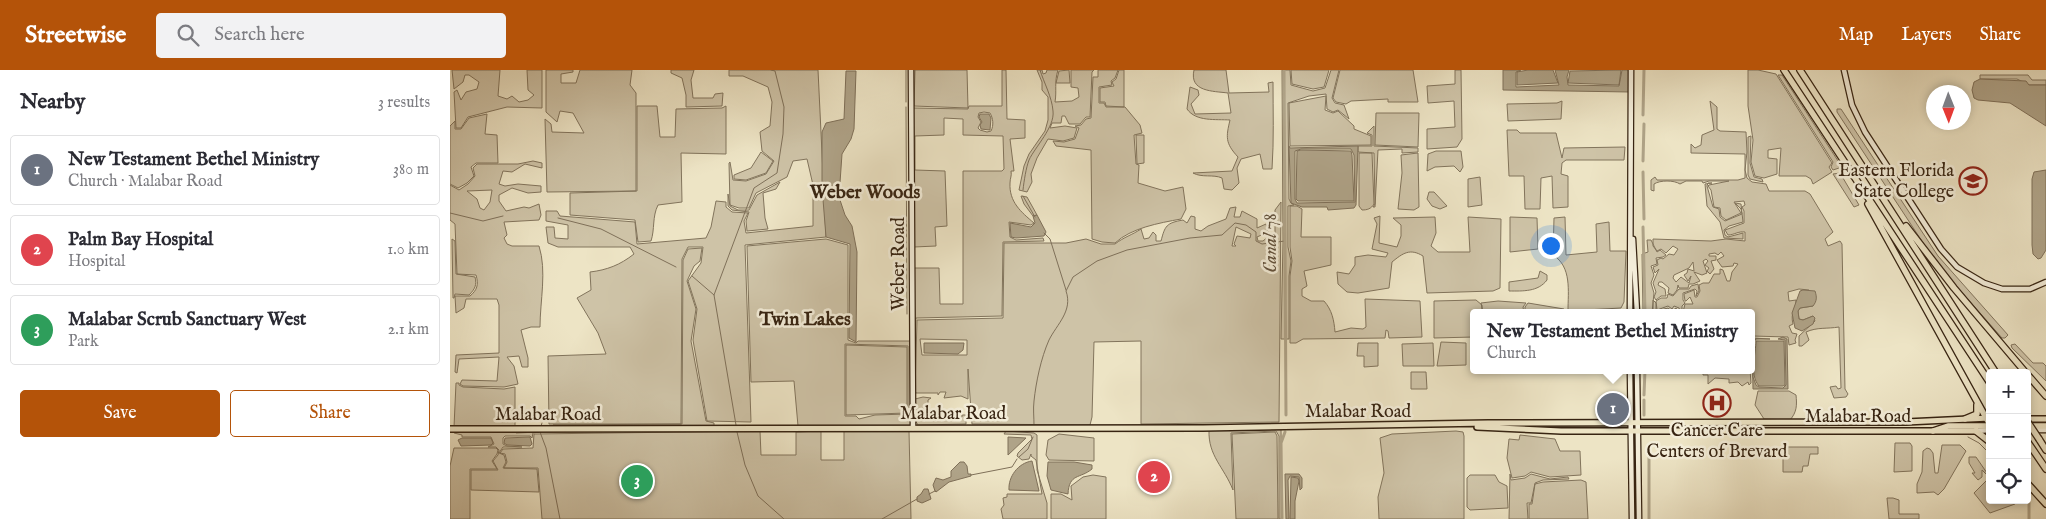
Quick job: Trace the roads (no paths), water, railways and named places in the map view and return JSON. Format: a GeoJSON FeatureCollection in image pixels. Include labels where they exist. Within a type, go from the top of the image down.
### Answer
{"type":"FeatureCollection","features":[{"type":"Feature","properties":{"kind":"highway"},"geometry":{"type":"LineString","coordinates":[[1784,70],[1986,377]]}},
{"type":"Feature","properties":{"kind":"highway"},"geometry":{"type":"LineString","coordinates":[[1800,70],[1993,369]]}},
{"type":"Feature","properties":{"kind":"highway"},"geometry":{"type":"LineString","coordinates":[[1868,174],[1879,186],[1920,246],[2024,369]]}},
{"type":"Feature","properties":{"kind":"highway"},"geometry":{"type":"LineString","coordinates":[[1859,184],[1976,403],[1986,416]]}},
{"type":"Feature","properties":{"kind":"highway"},"geometry":{"type":"LineString","coordinates":[[2031,378],[2046,396]]}},
{"type":"Feature","properties":{"kind":"highway"},"geometry":{"type":"LineString","coordinates":[[1965,419],[1976,414],[1976,403]]}},
{"type":"Feature","properties":{"kind":"highway"},"geometry":{"type":"LineString","coordinates":[[1933,431],[1948,426],[1986,428]]}},
{"type":"Feature","properties":{"kind":"highway"},"geometry":{"type":"LineString","coordinates":[[2031,426],[2046,426]]}},
{"type":"Feature","properties":{"kind":"highway"},"geometry":{"type":"LineString","coordinates":[[2031,427],[2046,450]]}},
{"type":"Feature","properties":{"kind":"highway"},"geometry":{"type":"LineString","coordinates":[[1976,431],[1986,438]]}},
{"type":"Feature","properties":{"kind":"highway"},"geometry":{"type":"LineString","coordinates":[[2031,446],[2046,469]]}},
{"type":"Feature","properties":{"kind":"highway"},"geometry":{"type":"LineString","coordinates":[[2031,487],[2046,504]]}},
{"type":"Feature","properties":{"kind":"main road","name":"Malabar Road"},"geometry":{"type":"LineString","coordinates":[[450,429],[1203,428],[1906,422],[1986,418]]}},
{"type":"Feature","properties":{"kind":"main road"},"geometry":{"type":"LineString","coordinates":[[2031,420],[2046,419]]}},
{"type":"Feature","properties":{"kind":"main road"},"geometry":{"type":"LineString","coordinates":[[1894,430],[1906,422]]}},
{"type":"Feature","properties":{"kind":"main road"},"geometry":{"type":"LineString","coordinates":[[1732,431],[1745,423]]}},
{"type":"Feature","properties":{"kind":"main road"},"geometry":{"type":"LineString","coordinates":[[1515,430],[1518,425],[1540,424]]}},
{"type":"Feature","properties":{"kind":"main road","name":"Malabar Road"},"geometry":{"type":"LineString","coordinates":[[1457,425],[1515,430],[1630,432],[1976,431]]}},
{"type":"Feature","properties":{"kind":"street","name":"Weber Road"},"geometry":{"type":"LineString","coordinates":[[911,70],[913,428]]}},
{"type":"Feature","properties":{"kind":"street"},"geometry":{"type":"LineString","coordinates":[[1630,309],[1632,210],[1631,70]]}},
{"type":"Feature","properties":{"kind":"street"},"geometry":{"type":"LineString","coordinates":[[1844,70],[1852,105],[1865,132],[1941,250],[1957,267],[1984,283],[2002,289],[2030,289],[2046,282]]}},
{"type":"Feature","properties":{"kind":"street"},"geometry":{"type":"LineString","coordinates":[[1632,210],[1637,309]]}},
{"type":"Feature","properties":{"kind":"street"},"geometry":{"type":"LineString","coordinates":[[1630,374],[1632,519]]}},
{"type":"Feature","properties":{"kind":"street"},"geometry":{"type":"LineString","coordinates":[[1637,374],[1639,519]]}},
{"type":"Feature","properties":{"kind":"street","name":"Malabar Road"},"geometry":{"type":"LineString","coordinates":[[1976,431],[1986,429]]}},
{"type":"Feature","properties":{"kind":"street"},"geometry":{"type":"LineString","coordinates":[[2031,430],[2046,430]]}},
{"type":"Feature","properties":{"kind":"waterway"},"geometry":{"type":"LineString","coordinates":[[736,425],[714,295],[754,188],[777,173],[783,134],[784,107],[775,71],[771,70]]}},
{"type":"Feature","properties":{"kind":"waterway"},"geometry":{"type":"LineString","coordinates":[[906,70],[906,102]]}},
{"type":"Feature","properties":{"kind":"waterway"},"geometry":{"type":"LineString","coordinates":[[1023,190],[1029,160],[1048,130],[1053,117],[1051,101],[1040,70]]}},
{"type":"Feature","properties":{"kind":"waterway","name":"Canal 78"},"geometry":{"type":"LineString","coordinates":[[1284,70],[1286,415]]}},
{"type":"Feature","properties":{"kind":"waterway"},"geometry":{"type":"LineString","coordinates":[[1643,115],[1644,70]]}},
{"type":"Feature","properties":{"kind":"waterway"},"geometry":{"type":"LineString","coordinates":[[906,107],[907,314]]}},
{"type":"Feature","properties":{"kind":"waterway"},"geometry":{"type":"LineString","coordinates":[[1643,161],[1644,124]]}},
{"type":"Feature","properties":{"kind":"waterway"},"geometry":{"type":"LineString","coordinates":[[1643,172],[1644,219]]}},
{"type":"Feature","properties":{"kind":"waterway"},"geometry":{"type":"LineString","coordinates":[[1023,196],[1035,217]]}},
{"type":"Feature","properties":{"kind":"waterway"},"geometry":{"type":"LineString","coordinates":[[450,213],[483,221],[503,216]]}},
{"type":"Feature","properties":{"kind":"waterway"},"geometry":{"type":"LineString","coordinates":[[558,218],[601,229],[676,267]]}},
{"type":"Feature","properties":{"kind":"waterway"},"geometry":{"type":"LineString","coordinates":[[1034,425],[1034,401],[1041,362],[1049,340],[1066,311],[1068,298],[1066,291],[1073,277],[1097,261],[1127,250],[1190,238],[1222,235],[1235,223],[1246,225],[1256,232],[1256,241],[1262,244],[1285,241]]}},
{"type":"Feature","properties":{"kind":"waterway"},"geometry":{"type":"LineString","coordinates":[[1643,227],[1645,309]]}},
{"type":"Feature","properties":{"kind":"waterway"},"geometry":{"type":"LineString","coordinates":[[1044,233],[1050,239],[1066,290]]}},
{"type":"Feature","properties":{"kind":"waterway"},"geometry":{"type":"LineString","coordinates":[[692,276],[714,295]]}},
{"type":"Feature","properties":{"kind":"waterway"},"geometry":{"type":"LineString","coordinates":[[1644,395],[1645,374]]}},
{"type":"Feature","properties":{"kind":"waterway"},"geometry":{"type":"LineString","coordinates":[[1644,400],[1644,415]]}},
{"type":"Feature","properties":{"kind":"waterway"},"geometry":{"type":"LineString","coordinates":[[540,432],[546,448],[560,519]]}},
{"type":"Feature","properties":{"kind":"waterway"},"geometry":{"type":"LineString","coordinates":[[737,432],[745,465],[758,496],[784,519]]}},
{"type":"Feature","properties":{"kind":"waterway","name":"Canal 78"},"geometry":{"type":"LineString","coordinates":[[1282,519],[1281,443],[1285,432]]}},
{"type":"Feature","properties":{"kind":"waterway"},"geometry":{"type":"LineString","coordinates":[[1019,457],[1028,449],[1033,437]]}},
{"type":"Feature","properties":{"kind":"waterway"},"geometry":{"type":"LineString","coordinates":[[1968,437],[1979,443],[1986,450]]}},
{"type":"Feature","properties":{"kind":"waterway"},"geometry":{"type":"LineString","coordinates":[[1649,447],[1649,519]]}},
{"type":"Feature","properties":{"kind":"waterway"},"geometry":{"type":"LineString","coordinates":[[971,475],[1012,467],[1017,459]]}},
{"type":"Feature","properties":{"kind":"waterway"},"geometry":{"type":"LineString","coordinates":[[929,494],[935,491]]}},
{"type":"Feature","properties":{"kind":"waterway"},"geometry":{"type":"LineString","coordinates":[[882,519],[917,499]]}},
{"type":"Feature","properties":{"kind":"waterway"},"geometry":{"type":"LineString","coordinates":[[2029,504],[2029,519]]}},
{"type":"Feature","properties":{"kind":"place","name":"Eastern Florida State College"},"geometry":{"type":"Point","coordinates":[1973,181]}},
{"type":"Feature","properties":{"kind":"place","name":"Cancer Care Centers of Brevard"},"geometry":{"type":"Point","coordinates":[1717,403]}},
{"type":"Feature","properties":{"kind":"place","name":"New Testament Bethel Ministry"},"geometry":{"type":"Point","coordinates":[1613,409]}},
{"type":"Feature","properties":{"kind":"place","name":"Palm Bay Hospital"},"geometry":{"type":"Point","coordinates":[1154,477]}},
{"type":"Feature","properties":{"kind":"place","name":"Malabar Scrub Sanctuary West"},"geometry":{"type":"Point","coordinates":[637,481]}},
{"type":"Feature","properties":{"kind":"district","name":"Weber Woods"},"geometry":{"type":"Point","coordinates":[865,193]}},
{"type":"Feature","properties":{"kind":"district","name":"Twin Lakes"},"geometry":{"type":"Point","coordinates":[805,320]}}]}
